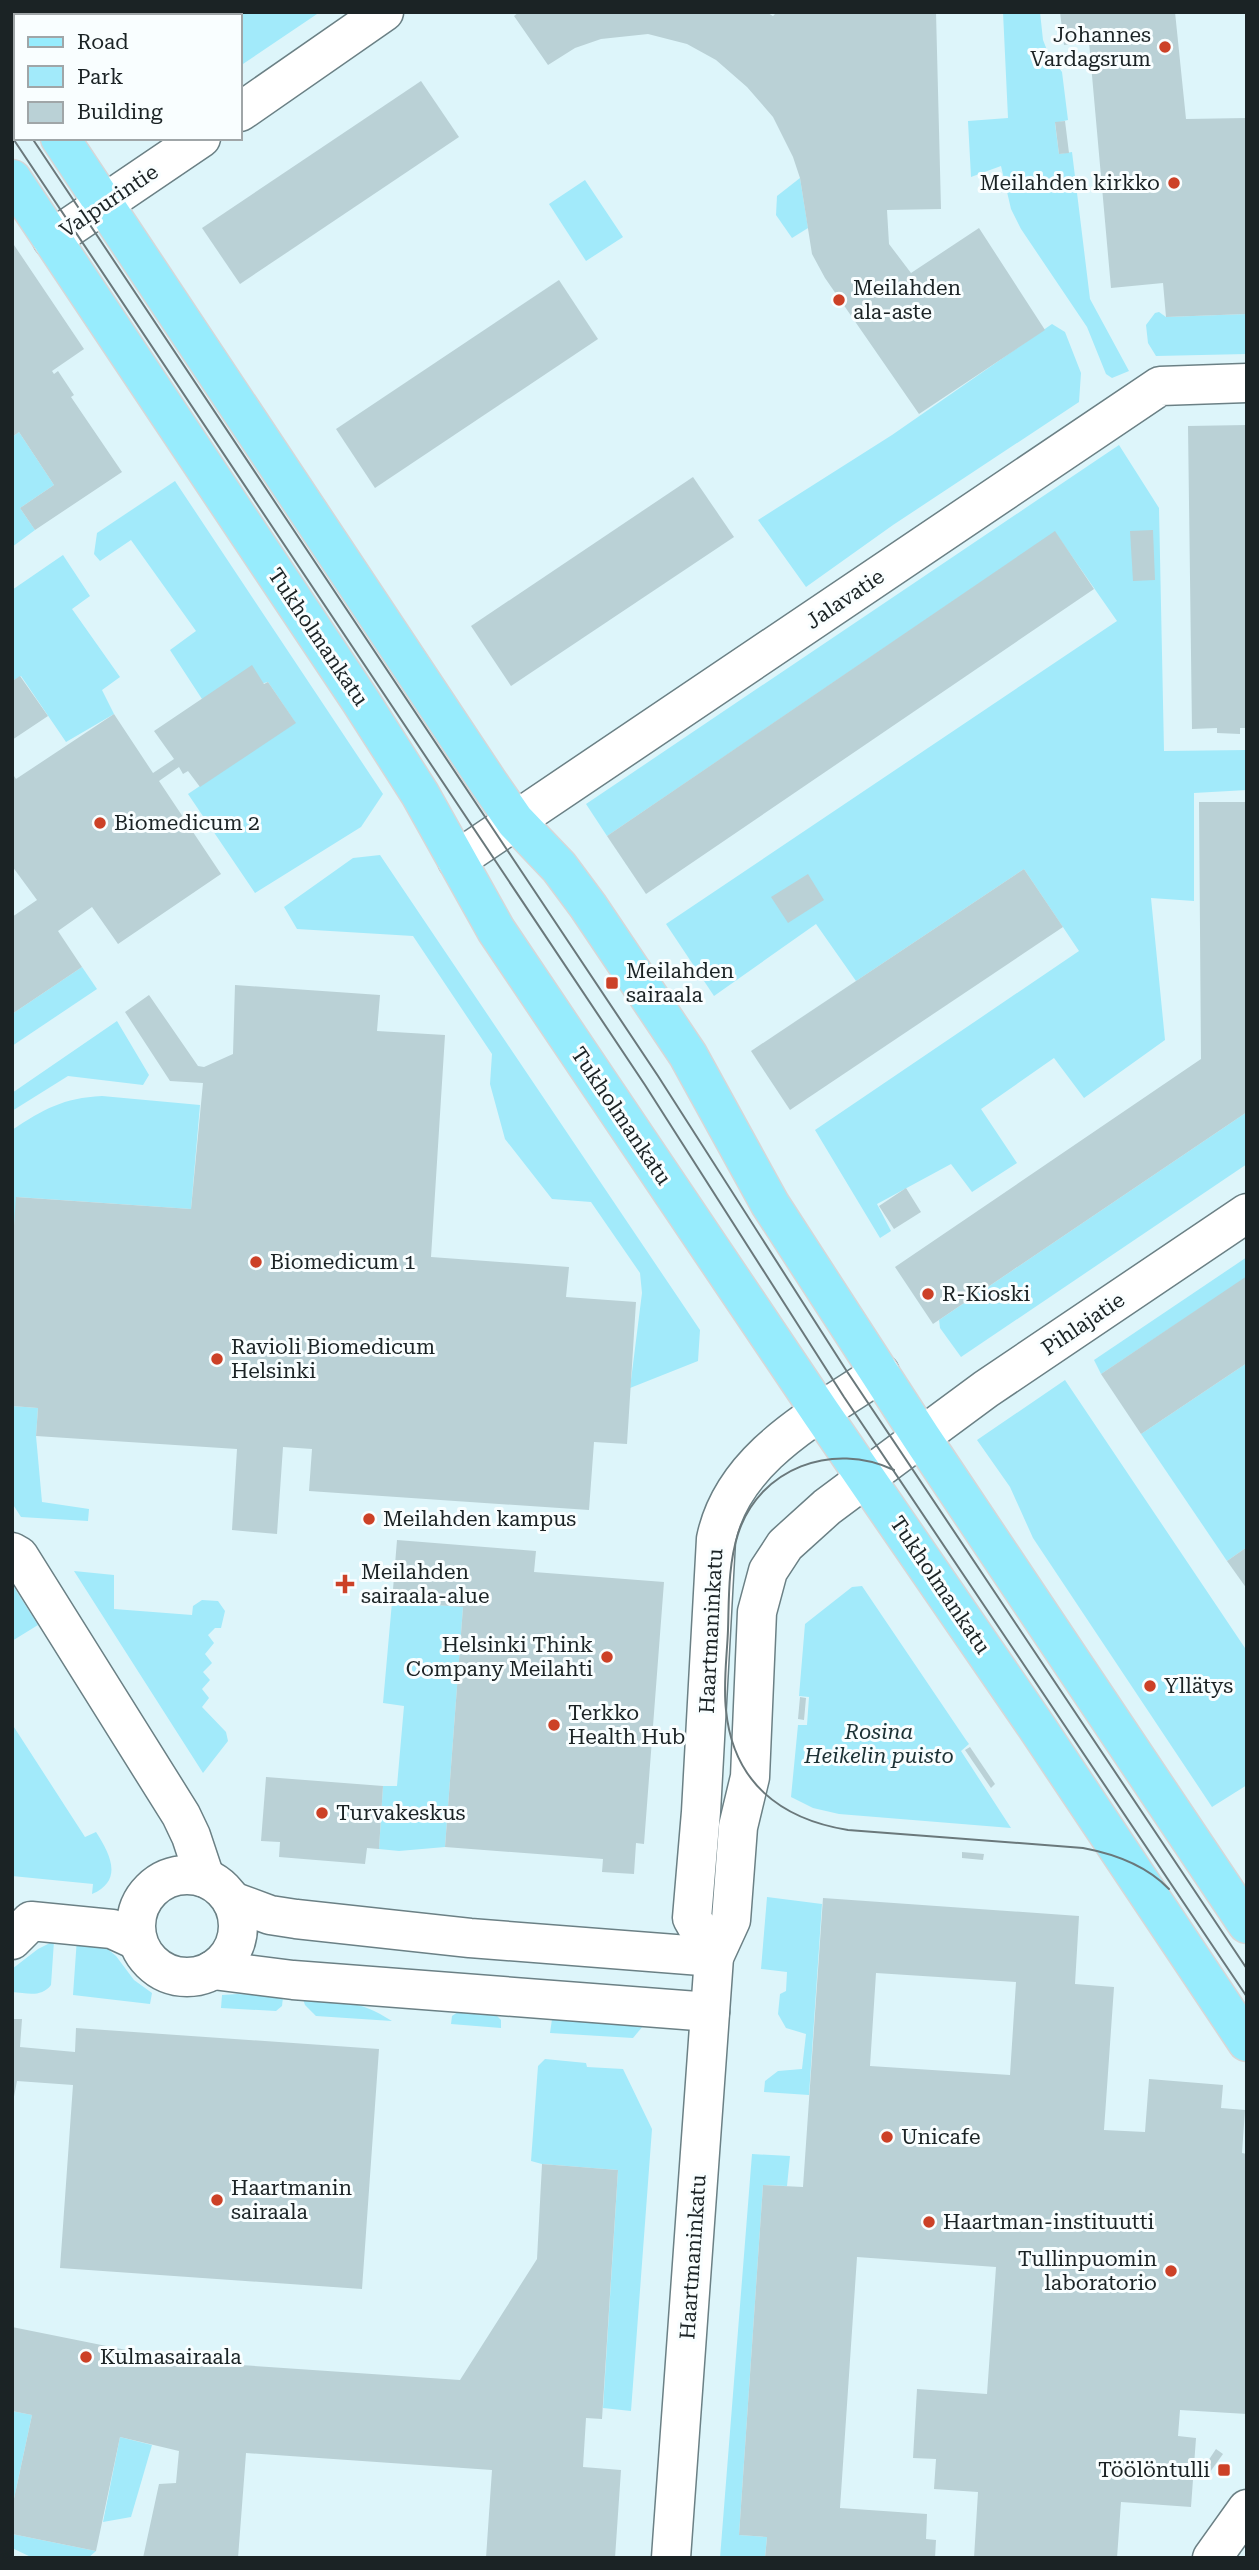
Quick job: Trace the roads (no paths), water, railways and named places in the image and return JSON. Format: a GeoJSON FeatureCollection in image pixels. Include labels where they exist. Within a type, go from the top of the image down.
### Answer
{"type":"FeatureCollection","features":[{"type":"Feature","properties":{"kind":"main road"},"geometry":{"type":"LineString","coordinates":[[61,140],[515,821],[559,867],[581,896],[688,1055],[770,1204],[921,1437],[1247,1924]]}},
{"type":"Feature","properties":{"kind":"main road","name":"Tukholmankatu"},"geometry":{"type":"LineString","coordinates":[[12,179],[360,699],[420,794],[496,930],[1247,2042]]}},
{"type":"Feature","properties":{"kind":"street"},"geometry":{"type":"LineString","coordinates":[[242,111],[384,12]]}},
{"type":"Feature","properties":{"kind":"street","name":"Valpurintie"},"geometry":{"type":"LineString","coordinates":[[52,239],[198,140]]}},
{"type":"Feature","properties":{"kind":"street","name":"Jalavatie"},"geometry":{"type":"LineString","coordinates":[[457,860],[1160,386],[1247,383]]}},
{"type":"Feature","properties":{"kind":"street","name":"Pihlajatie"},"geometry":{"type":"LineString","coordinates":[[921,1437],[1247,1213]]}},
{"type":"Feature","properties":{"kind":"street","name":"Haartmaninkatu"},"geometry":{"type":"LineString","coordinates":[[714,1957],[692,1918],[701,1812],[716,1539],[720,1519],[728,1501],[755,1464],[780,1441],[880,1373]]}},
{"type":"Feature","properties":{"kind":"street","name":"Haartmaninkatu"},"geometry":{"type":"LineString","coordinates":[[671,2558],[714,1957],[731,1920],[738,1827],[750,1777],[757,1612],[768,1571],[790,1540],[827,1507],[921,1437]]}},
{"type":"Feature","properties":{"kind":"street"},"geometry":{"type":"LineString","coordinates":[[12,1552],[19,1556],[181,1815],[218,1890],[238,1926],[231,1951],[213,1970],[199,1976],[184,1977],[169,1973],[151,1961],[136,1940],[134,1926],[144,1899],[153,1887],[176,1876],[189,1875],[218,1890],[270,1915],[470,1938],[714,1957]]}},
{"type":"Feature","properties":{"kind":"street"},"geometry":{"type":"LineString","coordinates":[[12,1940],[31,1921],[112,1929],[136,1940]]}},
{"type":"Feature","properties":{"kind":"street"},"geometry":{"type":"LineString","coordinates":[[213,1970],[293,1980],[710,2012]]}},
{"type":"Feature","properties":{"kind":"street"},"geometry":{"type":"LineString","coordinates":[[1212,2558],[1247,2509]]}},
{"type":"Feature","properties":{"kind":"tram line"},"geometry":{"type":"LineString","coordinates":[[14,140],[645,1085],[844,1397],[1247,1997]]}},
{"type":"Feature","properties":{"kind":"tram line"},"geometry":{"type":"LineString","coordinates":[[33,140],[658,1076],[846,1370],[1247,1969]]}},
{"type":"Feature","properties":{"kind":"tram line"},"geometry":{"type":"LineString","coordinates":[[894,1470],[847,1458],[823,1460],[801,1466],[781,1477],[763,1492],[748,1511],[738,1534],[731,1570],[725,1690],[730,1735],[738,1758],[750,1777],[764,1793],[781,1806],[824,1825],[848,1830],[1083,1848],[1130,1862],[1169,1889]]}},
{"type":"Feature","properties":{"kind":"place","name":"Johannes Vardagsrum"},"geometry":{"type":"Point","coordinates":[1165,47]}},
{"type":"Feature","properties":{"kind":"place","name":"Meilahden kirkko"},"geometry":{"type":"Point","coordinates":[1174,183]}},
{"type":"Feature","properties":{"kind":"place","name":"Meilahden ala-aste"},"geometry":{"type":"Point","coordinates":[839,300]}},
{"type":"Feature","properties":{"kind":"place","name":"Biomedicum 2"},"geometry":{"type":"Point","coordinates":[100,823]}},
{"type":"Feature","properties":{"kind":"place","name":"Meilahden sairaala"},"geometry":{"type":"Point","coordinates":[612,983]}},
{"type":"Feature","properties":{"kind":"place","name":"Biomedicum 1"},"geometry":{"type":"Point","coordinates":[256,1262]}},
{"type":"Feature","properties":{"kind":"place","name":"R-Kioski"},"geometry":{"type":"Point","coordinates":[928,1294]}},
{"type":"Feature","properties":{"kind":"place","name":"Ravioli Biomedicum Helsinki"},"geometry":{"type":"Point","coordinates":[217,1359]}},
{"type":"Feature","properties":{"kind":"place","name":"Meilahden kampus"},"geometry":{"type":"Point","coordinates":[369,1519]}},
{"type":"Feature","properties":{"kind":"place","name":"Meilahden sairaala-alue"},"geometry":{"type":"Point","coordinates":[345,1584]}},
{"type":"Feature","properties":{"kind":"place","name":"Helsinki Think Company Meilahti"},"geometry":{"type":"Point","coordinates":[607,1657]}},
{"type":"Feature","properties":{"kind":"place","name":"Yllätys"},"geometry":{"type":"Point","coordinates":[1150,1686]}},
{"type":"Feature","properties":{"kind":"place","name":"Terkko Health Hub"},"geometry":{"type":"Point","coordinates":[554,1725]}},
{"type":"Feature","properties":{"kind":"place","name":"Turvakeskus"},"geometry":{"type":"Point","coordinates":[322,1813]}},
{"type":"Feature","properties":{"kind":"place","name":"Unicafe"},"geometry":{"type":"Point","coordinates":[887,2137]}},
{"type":"Feature","properties":{"kind":"place","name":"Haartmanin sairaala"},"geometry":{"type":"Point","coordinates":[217,2200]}},
{"type":"Feature","properties":{"kind":"place","name":"Haartman-instituutti"},"geometry":{"type":"Point","coordinates":[929,2222]}},
{"type":"Feature","properties":{"kind":"place","name":"Tullinpuomin laboratorio"},"geometry":{"type":"Point","coordinates":[1171,2271]}},
{"type":"Feature","properties":{"kind":"place","name":"Kulmasairaala"},"geometry":{"type":"Point","coordinates":[86,2357]}},
{"type":"Feature","properties":{"kind":"place","name":"Töölöntulli"},"geometry":{"type":"Point","coordinates":[1224,2470]}},
{"type":"Feature","properties":{"kind":"park label","name":"Rosina Heikelin puisto"},"geometry":{"type":"Point","coordinates":[879,1744]}}]}
